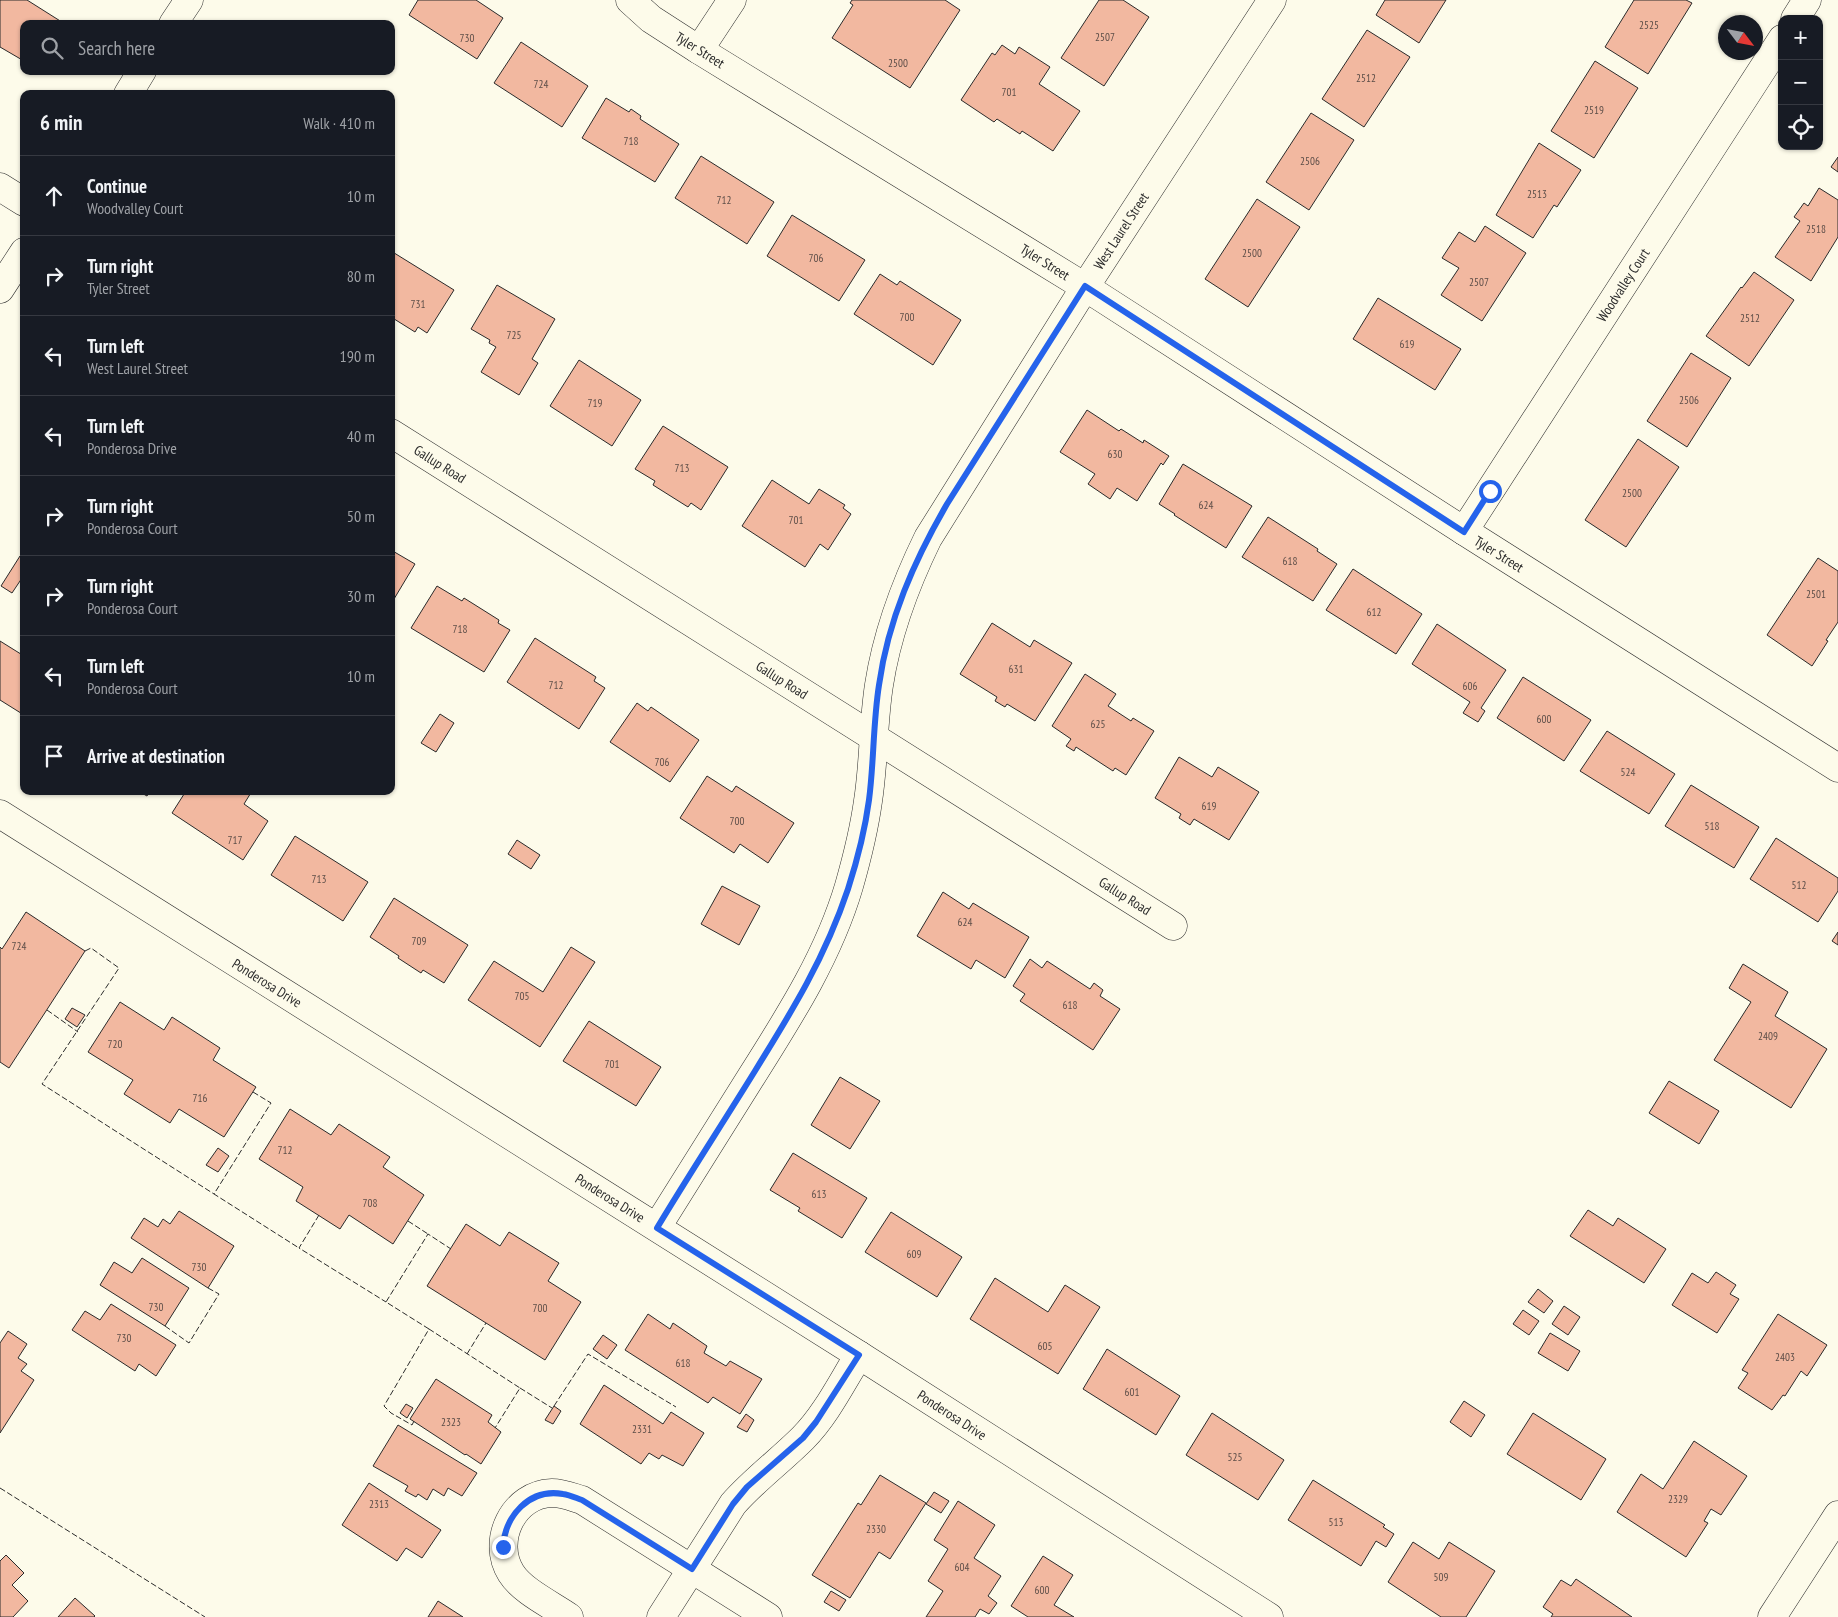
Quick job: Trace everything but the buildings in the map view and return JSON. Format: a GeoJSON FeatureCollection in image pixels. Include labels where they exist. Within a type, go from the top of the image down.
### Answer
{"type":"FeatureCollection","features":[{"type":"Feature","properties":{"kind":"street"},"geometry":{"type":"LineString","coordinates":[[176,20],[189,0]]}},
{"type":"Feature","properties":{"kind":"street","name":"Tyler Street"},"geometry":{"type":"LineString","coordinates":[[630,0],[651,19],[1085,286],[1464,532],[1838,768]]}},
{"type":"Feature","properties":{"kind":"street"},"geometry":{"type":"LineString","coordinates":[[700,50],[732,0]]}},
{"type":"Feature","properties":{"kind":"street","name":"West Laurel Street"},"geometry":{"type":"LineString","coordinates":[[657,1228],[794,1009],[819,962],[833,930],[848,888],[860,845],[868,801],[879,686],[886,648],[910,574],[928,538],[947,504],[1085,286],[1272,0]]}},
{"type":"Feature","properties":{"kind":"street"},"geometry":{"type":"LineString","coordinates":[[1798,15],[1807,0]]}},
{"type":"Feature","properties":{"kind":"street","name":"Woodvalley Court"},"geometry":{"type":"LineString","coordinates":[[1464,532],[1778,45]]}},
{"type":"Feature","properties":{"kind":"street"},"geometry":{"type":"LineString","coordinates":[[130,90],[140,75]]}},
{"type":"Feature","properties":{"kind":"street"},"geometry":{"type":"LineString","coordinates":[[0,187],[20,200]]}},
{"type":"Feature","properties":{"kind":"street"},"geometry":{"type":"LineString","coordinates":[[0,289],[20,258]]}},
{"type":"Feature","properties":{"kind":"street","name":"Gallup Road"},"geometry":{"type":"LineString","coordinates":[[395,436],[1173,926]]}},
{"type":"Feature","properties":{"kind":"street","name":"Ponderosa Drive"},"geometry":{"type":"LineString","coordinates":[[0,814],[859,1355],[1269,1617]]}},
{"type":"Feature","properties":{"kind":"street"},"geometry":{"type":"LineString","coordinates":[[661,1617],[733,1504],[747,1487],[803,1438],[816,1422],[859,1355]]}},
{"type":"Feature","properties":{"kind":"street"},"geometry":{"type":"LineString","coordinates":[[569,1617],[518,1583],[510,1573],[504,1560],[504,1534],[508,1522],[526,1502],[538,1496],[551,1493],[564,1494],[582,1500],[768,1617]]}},
{"type":"Feature","properties":{"kind":"street"},"geometry":{"type":"LineString","coordinates":[[1772,1617],[1838,1515]]}},
{"type":"Feature","properties":{"kind":"fence"},"geometry":{"type":"LineString","coordinates":[[85,951],[91,948],[119,968],[42,1084],[214,1194]]}},
{"type":"Feature","properties":{"kind":"fence"},"geometry":{"type":"LineString","coordinates":[[47,1010],[78,1032]]}},
{"type":"Feature","properties":{"kind":"fence"},"geometry":{"type":"LineString","coordinates":[[253,1092],[271,1103],[214,1194],[299,1248]]}},
{"type":"Feature","properties":{"kind":"fence"},"geometry":{"type":"LineString","coordinates":[[319,1215],[299,1248],[386,1302]]}},
{"type":"Feature","properties":{"kind":"fence"},"geometry":{"type":"LineString","coordinates":[[408,1221],[428,1234]]}},
{"type":"Feature","properties":{"kind":"fence"},"geometry":{"type":"LineString","coordinates":[[429,1329],[386,1302],[428,1234],[451,1249]]}},
{"type":"Feature","properties":{"kind":"fence"},"geometry":{"type":"LineString","coordinates":[[165,1326],[189,1343],[219,1294],[208,1288]]}},
{"type":"Feature","properties":{"kind":"fence"},"geometry":{"type":"LineString","coordinates":[[467,1354],[486,1323]]}},
{"type":"Feature","properties":{"kind":"fence"},"geometry":{"type":"LineString","coordinates":[[414,1421],[412,1425],[391,1413],[384,1406],[429,1329],[520,1388],[495,1428]]}},
{"type":"Feature","properties":{"kind":"fence"},"geometry":{"type":"LineString","coordinates":[[554,1406],[588,1354],[676,1407]]}},
{"type":"Feature","properties":{"kind":"fence"},"geometry":{"type":"LineString","coordinates":[[520,1388],[552,1408]]}},
{"type":"Feature","properties":{"kind":"fence"},"geometry":{"type":"LineString","coordinates":[[0,1488],[205,1617]]}},
{"type":"Feature","properties":{"kind":"route"},"geometry":{"type":"LineString","coordinates":[[503,1547],[504,1534],[508,1522],[526,1502],[538,1496],[551,1493],[564,1494],[582,1500],[692,1569],[733,1504],[747,1487],[803,1438],[816,1422],[859,1355],[657,1228],[794,1009],[815,970],[833,930],[848,888],[860,845],[868,801],[879,686],[886,648],[910,574],[947,504],[1085,286],[1464,532],[1490,491]]}}]}
